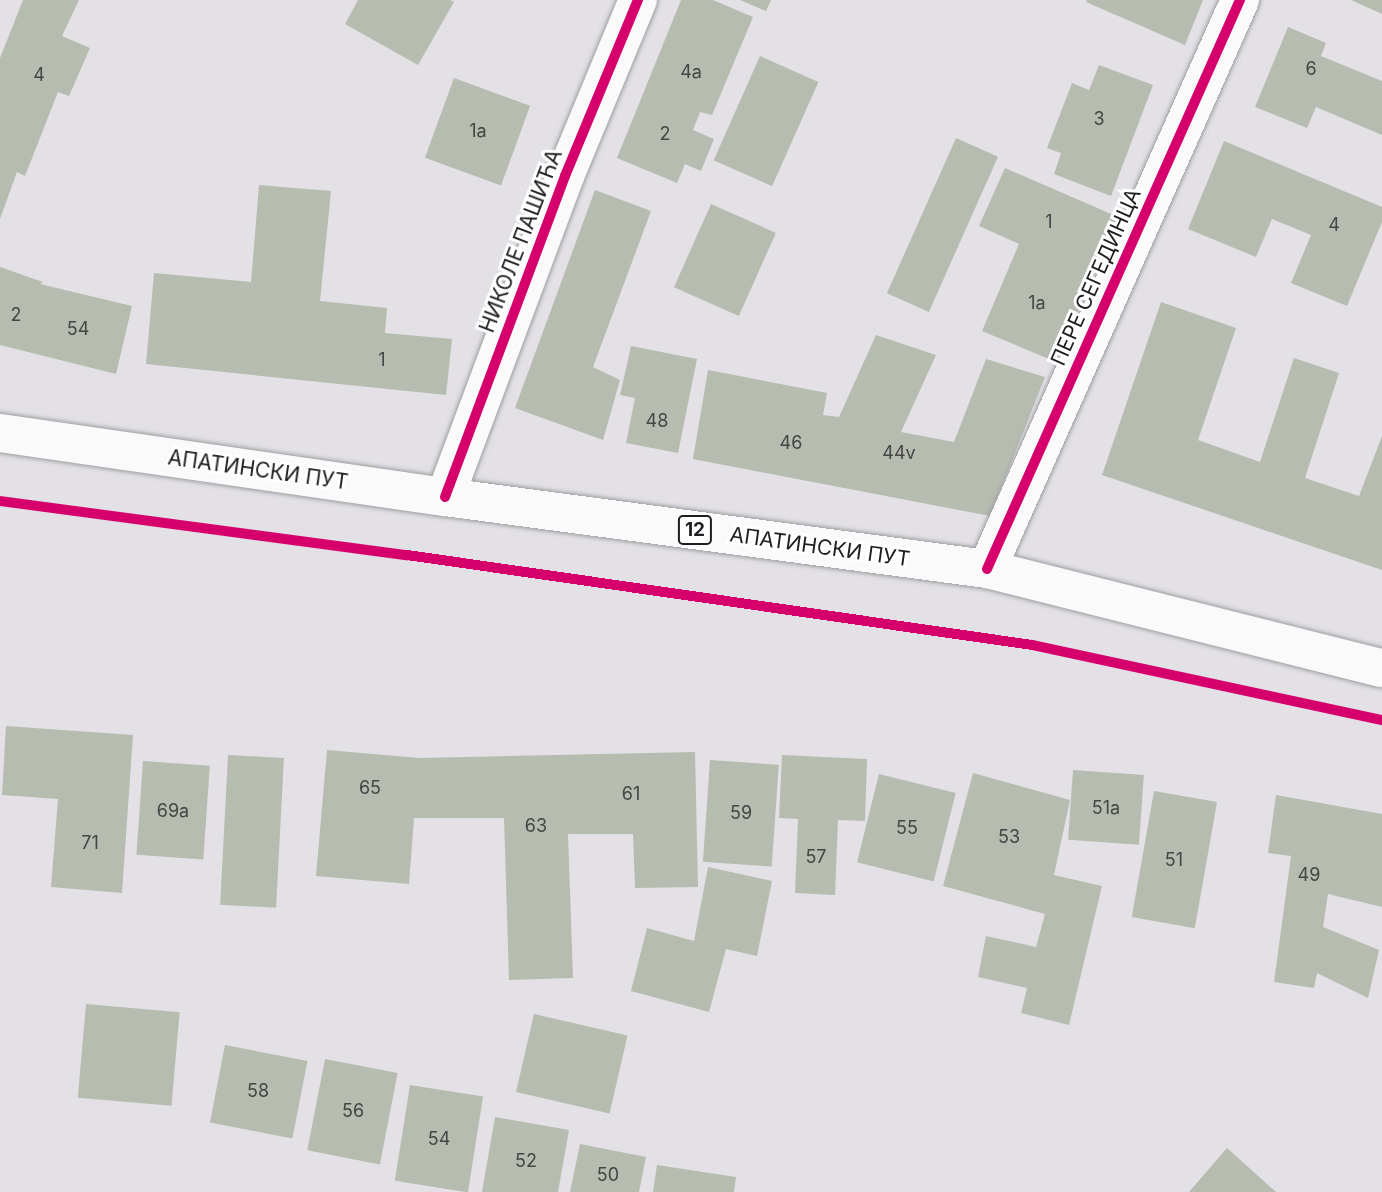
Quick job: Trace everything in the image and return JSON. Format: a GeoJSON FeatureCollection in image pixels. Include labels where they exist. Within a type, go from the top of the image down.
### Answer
{"type":"FeatureCollection","features":[{"type":"Feature","properties":{"kind":"main road","name":"НИКОЛЕ ПАШИЋА"},"geometry":{"type":"LineString","coordinates":[[445,497],[565,176],[638,0]]}},
{"type":"Feature","properties":{"kind":"main road","name":"ПЕРЕ СЕГЕДИНЦА"},"geometry":{"type":"LineString","coordinates":[[987,569],[1240,0]]}},
{"type":"Feature","properties":{"kind":"main road","name":"АПАТИНСКИ ПУТ"},"geometry":{"type":"LineString","coordinates":[[0,433],[445,497],[987,569],[1382,668]]}},
{"type":"Feature","properties":{"kind":"building"},"geometry":{"type":"Polygon","coordinates":[[[23,0],[79,0],[62,36],[90,48],[69,96],[58,92],[25,176],[17,172],[0,219],[0,58],[23,0]]]}},
{"type":"Feature","properties":{"kind":"building"},"geometry":{"type":"Polygon","coordinates":[[[358,0],[454,2],[418,65],[345,24],[358,0]]]}},
{"type":"Feature","properties":{"kind":"building"},"geometry":{"type":"Polygon","coordinates":[[[681,0],[713,0],[753,17],[712,115],[700,112],[693,130],[714,139],[701,171],[685,164],[677,183],[617,158],[681,0]]]}},
{"type":"Feature","properties":{"kind":"building"},"geometry":{"type":"Polygon","coordinates":[[[740,0],[771,0],[766,11],[740,0]]]}},
{"type":"Feature","properties":{"kind":"building"},"geometry":{"type":"Polygon","coordinates":[[[1203,0],[1185,45],[1086,2],[1203,0]]]}},
{"type":"Feature","properties":{"kind":"building"},"geometry":{"type":"Polygon","coordinates":[[[1351,0],[1382,0],[1382,14],[1351,0]]]}},
{"type":"Feature","properties":{"kind":"building"},"geometry":{"type":"Polygon","coordinates":[[[1288,27],[1326,43],[1321,56],[1382,81],[1382,135],[1316,107],[1307,128],[1255,107],[1288,27]]]}},
{"type":"Feature","properties":{"kind":"building"},"geometry":{"type":"Polygon","coordinates":[[[760,56],[818,82],[772,186],[714,160],[760,56]]]}},
{"type":"Feature","properties":{"kind":"building"},"geometry":{"type":"Polygon","coordinates":[[[1099,65],[1153,85],[1111,196],[1054,174],[1061,153],[1047,148],[1072,83],[1089,90],[1099,65]]]}},
{"type":"Feature","properties":{"kind":"building"},"geometry":{"type":"Polygon","coordinates":[[[454,78],[530,106],[501,186],[425,158],[454,78]]]}},
{"type":"Feature","properties":{"kind":"building"},"geometry":{"type":"Polygon","coordinates":[[[956,138],[998,157],[929,312],[887,293],[956,138]]]}},
{"type":"Feature","properties":{"kind":"building"},"geometry":{"type":"Polygon","coordinates":[[[1224,141],[1382,207],[1382,222],[1347,306],[1291,283],[1311,235],[1272,219],[1256,257],[1188,229],[1224,141]]]}},
{"type":"Feature","properties":{"kind":"building"},"geometry":{"type":"Polygon","coordinates":[[[1005,168],[1118,217],[1056,362],[982,331],[1019,244],[979,226],[1005,168]]]}},
{"type":"Feature","properties":{"kind":"building"},"geometry":{"type":"Polygon","coordinates":[[[259,185],[331,191],[320,301],[387,308],[385,333],[452,339],[446,395],[146,364],[154,273],[251,282],[259,185]]]}},
{"type":"Feature","properties":{"kind":"building"},"geometry":{"type":"Polygon","coordinates":[[[595,190],[651,211],[593,367],[620,380],[603,440],[515,408],[595,190]]]}},
{"type":"Feature","properties":{"kind":"building"},"geometry":{"type":"Polygon","coordinates":[[[711,204],[776,233],[739,316],[674,287],[711,204]]]}},
{"type":"Feature","properties":{"kind":"building"},"geometry":{"type":"Polygon","coordinates":[[[0,267],[43,282],[40,284],[132,306],[116,374],[0,345],[0,267]]]}},
{"type":"Feature","properties":{"kind":"building"},"geometry":{"type":"Polygon","coordinates":[[[1161,302],[1236,328],[1198,440],[1260,462],[1294,358],[1339,373],[1305,478],[1359,496],[1382,436],[1382,570],[1102,475],[1161,302]]]}},
{"type":"Feature","properties":{"kind":"building"},"geometry":{"type":"Polygon","coordinates":[[[876,335],[936,355],[901,432],[954,442],[986,359],[1045,377],[990,516],[693,459],[708,370],[827,393],[823,415],[839,417],[876,335]]]}},
{"type":"Feature","properties":{"kind":"building"},"geometry":{"type":"Polygon","coordinates":[[[631,346],[697,359],[678,453],[626,443],[635,398],[620,395],[631,346]]]}},
{"type":"Feature","properties":{"kind":"building"},"geometry":{"type":"Polygon","coordinates":[[[6,726],[133,735],[122,893],[51,887],[58,799],[2,795],[6,726]]]}},
{"type":"Feature","properties":{"kind":"building"},"geometry":{"type":"Polygon","coordinates":[[[327,750],[419,758],[695,752],[698,887],[635,888],[633,834],[568,834],[573,978],[509,980],[504,818],[414,818],[409,884],[316,876],[327,750]]]}},
{"type":"Feature","properties":{"kind":"building"},"geometry":{"type":"Polygon","coordinates":[[[228,755],[284,758],[276,908],[220,905],[228,755]]]}},
{"type":"Feature","properties":{"kind":"building"},"geometry":{"type":"Polygon","coordinates":[[[782,755],[867,759],[865,821],[838,820],[835,895],[795,893],[798,819],[779,818],[782,755]]]}},
{"type":"Feature","properties":{"kind":"building"},"geometry":{"type":"Polygon","coordinates":[[[710,760],[779,765],[772,867],[703,862],[710,760]]]}},
{"type":"Feature","properties":{"kind":"building"},"geometry":{"type":"Polygon","coordinates":[[[143,761],[210,766],[203,859],[136,855],[143,761]]]}},
{"type":"Feature","properties":{"kind":"building"},"geometry":{"type":"Polygon","coordinates":[[[1073,770],[1144,775],[1139,845],[1068,840],[1073,770]]]}},
{"type":"Feature","properties":{"kind":"building"},"geometry":{"type":"Polygon","coordinates":[[[973,773],[1070,800],[1054,875],[1102,886],[1069,1025],[1021,1013],[1027,988],[978,977],[986,936],[1036,947],[1045,914],[943,886],[973,773]]]}},
{"type":"Feature","properties":{"kind":"building"},"geometry":{"type":"Polygon","coordinates":[[[879,774],[956,793],[934,881],[857,862],[879,774]]]}},
{"type":"Feature","properties":{"kind":"building"},"geometry":{"type":"Polygon","coordinates":[[[1154,791],[1217,802],[1195,928],[1132,917],[1154,791]]]}},
{"type":"Feature","properties":{"kind":"building"},"geometry":{"type":"Polygon","coordinates":[[[1276,795],[1382,814],[1382,907],[1328,894],[1323,927],[1379,950],[1368,998],[1317,973],[1314,988],[1274,982],[1291,856],[1268,853],[1276,795]]]}},
{"type":"Feature","properties":{"kind":"building"},"geometry":{"type":"Polygon","coordinates":[[[708,867],[772,881],[757,956],[726,949],[709,1012],[631,991],[647,928],[694,941],[708,867]]]}},
{"type":"Feature","properties":{"kind":"building"},"geometry":{"type":"Polygon","coordinates":[[[86,1004],[180,1012],[171,1106],[78,1098],[86,1004]]]}},
{"type":"Feature","properties":{"kind":"building"},"geometry":{"type":"Polygon","coordinates":[[[534,1014],[628,1036],[610,1114],[516,1092],[534,1014]]]}},
{"type":"Feature","properties":{"kind":"building"},"geometry":{"type":"Polygon","coordinates":[[[225,1045],[307,1061],[292,1139],[210,1123],[225,1045]]]}},
{"type":"Feature","properties":{"kind":"building"},"geometry":{"type":"Polygon","coordinates":[[[325,1059],[398,1073],[380,1164],[307,1150],[325,1059]]]}},
{"type":"Feature","properties":{"kind":"building"},"geometry":{"type":"Polygon","coordinates":[[[410,1085],[483,1097],[468,1192],[395,1181],[410,1085]]]}},
{"type":"Feature","properties":{"kind":"building"},"geometry":{"type":"Polygon","coordinates":[[[495,1117],[569,1130],[558,1192],[482,1192],[495,1117]]]}},
{"type":"Feature","properties":{"kind":"building"},"geometry":{"type":"Polygon","coordinates":[[[580,1144],[646,1157],[639,1192],[570,1192],[580,1144]]]}},
{"type":"Feature","properties":{"kind":"building"},"geometry":{"type":"Polygon","coordinates":[[[1227,1148],[1276,1192],[1189,1192],[1227,1148]]]}},
{"type":"Feature","properties":{"kind":"building"},"geometry":{"type":"Polygon","coordinates":[[[657,1165],[736,1177],[734,1192],[653,1192],[657,1165]]]}},
{"type":"Feature","properties":{"kind":"cycle path"},"geometry":{"type":"LineString","coordinates":[[445,497],[565,176],[638,0]]}},
{"type":"Feature","properties":{"kind":"cycle path"},"geometry":{"type":"LineString","coordinates":[[987,569],[1240,0]]}},
{"type":"Feature","properties":{"kind":"cycle path"},"geometry":{"type":"LineString","coordinates":[[0,501],[407,555],[1032,645],[1382,720]]}}]}
